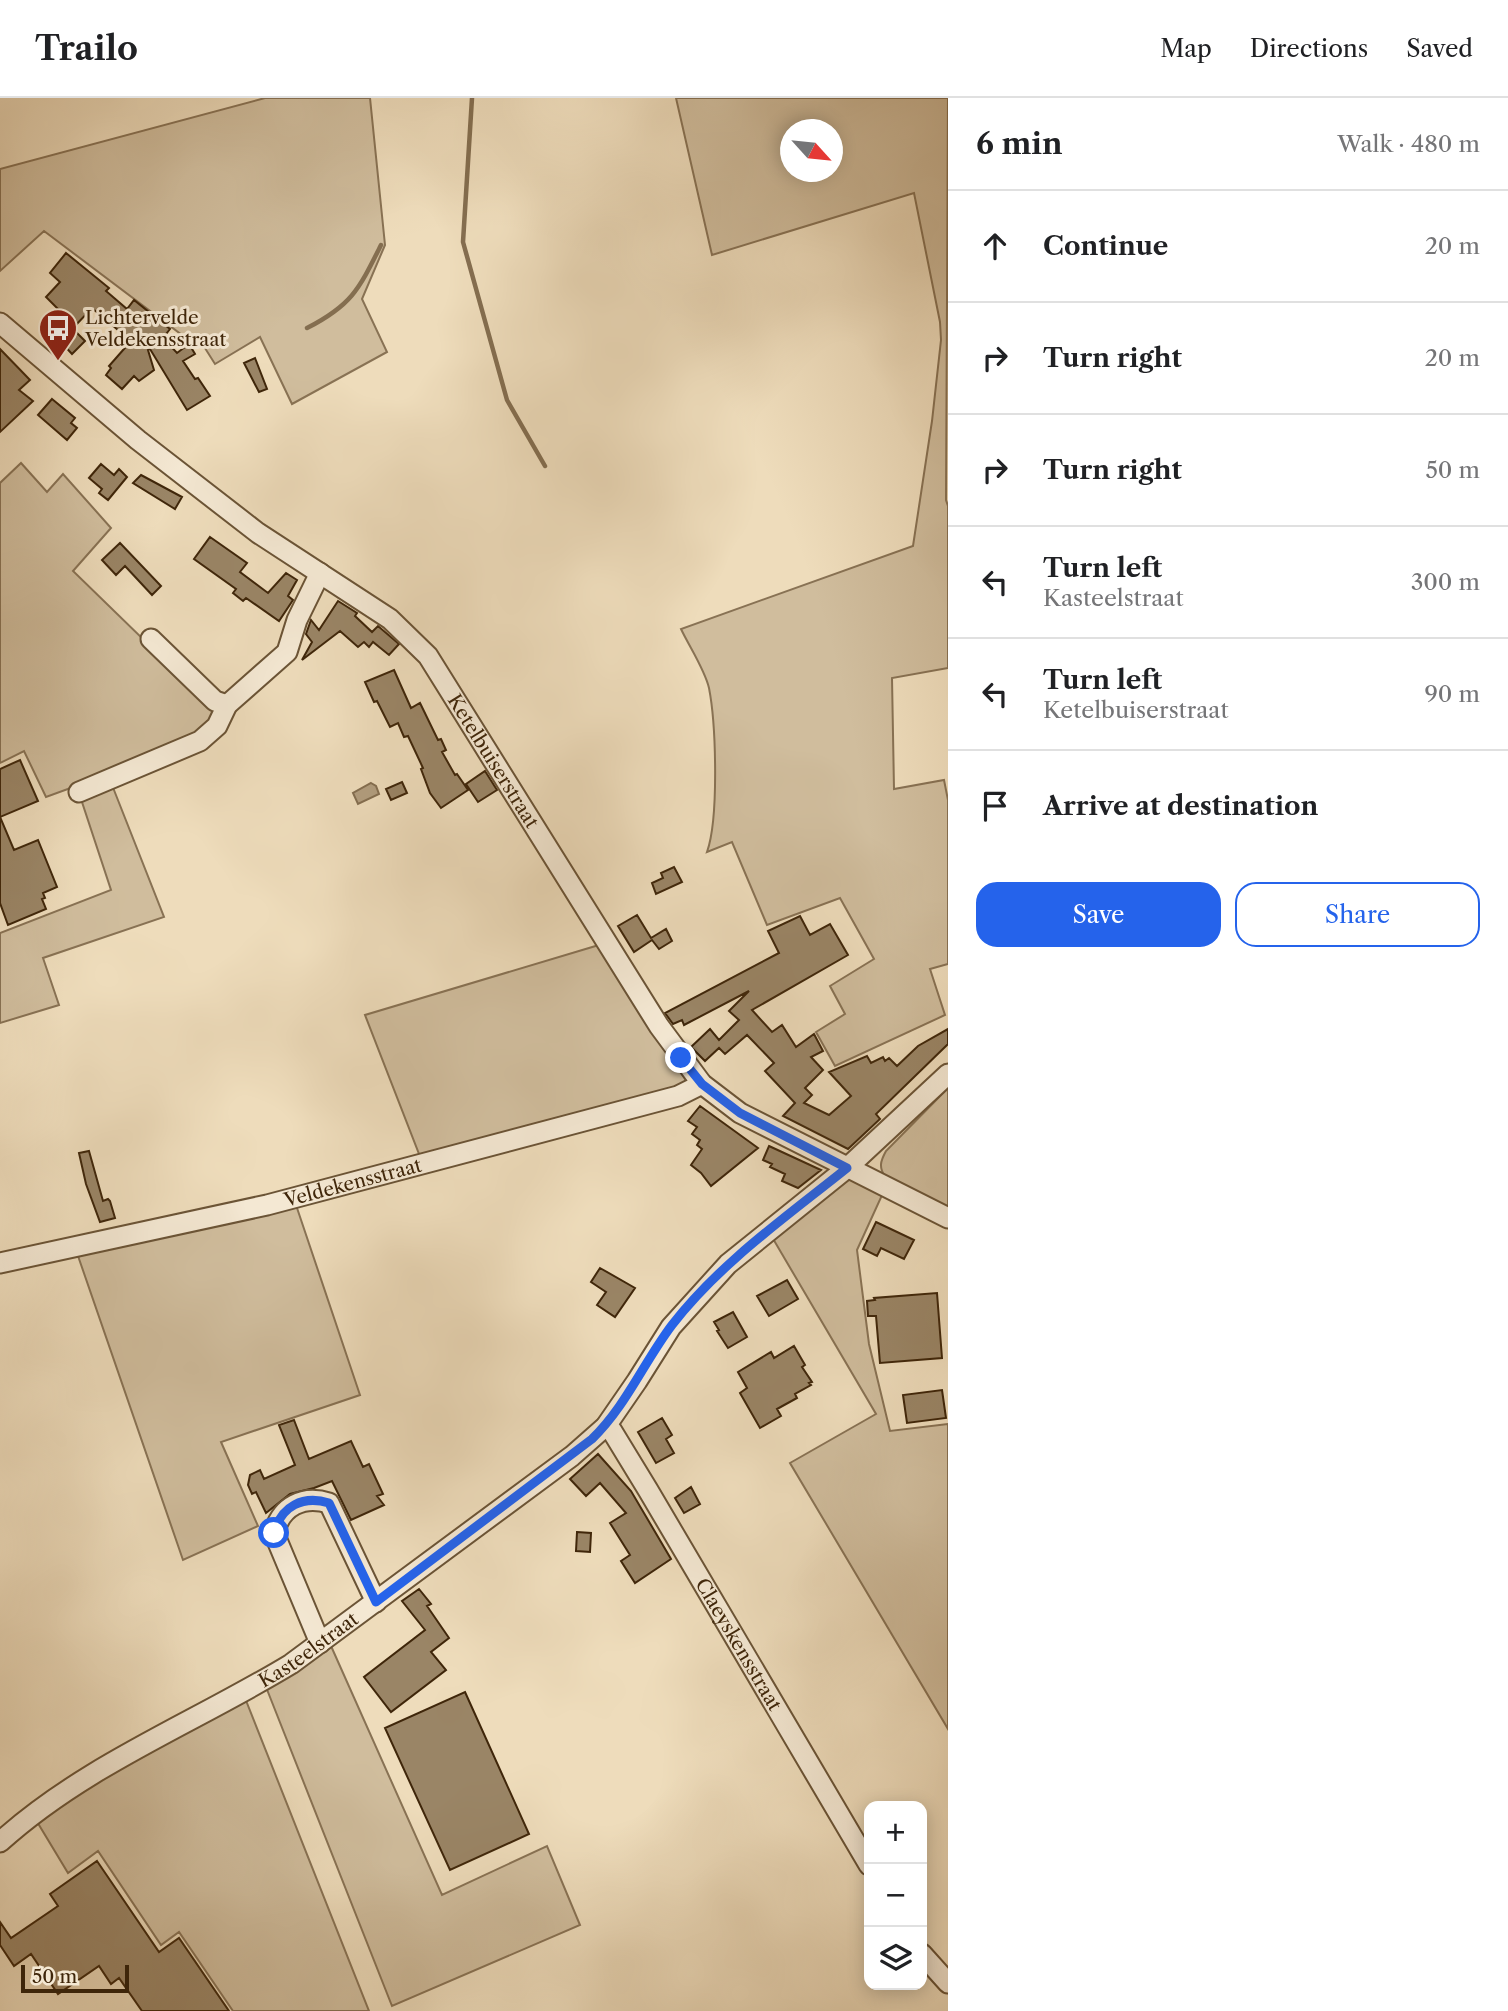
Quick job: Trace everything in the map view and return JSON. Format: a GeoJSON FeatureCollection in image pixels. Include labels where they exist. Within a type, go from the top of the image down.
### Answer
{"type":"FeatureCollection","features":[{"type":"Feature","properties":{"kind":"street","name":"Ketelbuiserstraat"},"geometry":{"type":"LineString","coordinates":[[0,323],[149,449],[258,533],[390,619],[428,656],[659,1026],[702,1084],[740,1113],[948,1218]]}},
{"type":"Feature","properties":{"kind":"street"},"geometry":{"type":"LineString","coordinates":[[79,792],[200,741],[217,726],[227,705],[287,652],[297,620],[320,573]]}},
{"type":"Feature","properties":{"kind":"street"},"geometry":{"type":"LineString","coordinates":[[151,639],[215,701],[227,705]]}},
{"type":"Feature","properties":{"kind":"street","name":"Kasteelstraat"},"geometry":{"type":"LineString","coordinates":[[0,1842],[30,1815],[119,1757],[250,1689],[320,1643],[572,1457],[606,1426],[671,1326],[728,1264],[847,1168],[948,1074]]}},
{"type":"Feature","properties":{"kind":"street","name":"Veldekensstraat"},"geometry":{"type":"LineString","coordinates":[[0,1263],[267,1205],[678,1096],[702,1084]]}},
{"type":"Feature","properties":{"kind":"street","name":"Claeyskensstraat"},"geometry":{"type":"LineString","coordinates":[[606,1426],[612,1431],[648,1490],[868,1864]]}},
{"type":"Feature","properties":{"kind":"street"},"geometry":{"type":"LineString","coordinates":[[320,1643],[274,1533],[277,1521],[293,1505],[307,1499],[329,1503],[376,1602]]}},
{"type":"Feature","properties":{"kind":"street"},"geometry":{"type":"LineString","coordinates":[[927,1960],[948,1983]]}},
{"type":"Feature","properties":{"kind":"shaded area"},"geometry":{"type":"Polygon","coordinates":[[[265,98],[370,98],[385,245],[362,299],[387,352],[292,404],[260,337],[215,364],[198,337],[190,341],[44,231],[0,271],[0,169],[265,98]]]}},
{"type":"Feature","properties":{"kind":"shaded area"},"geometry":{"type":"Polygon","coordinates":[[[676,98],[948,98],[948,668],[892,678],[894,789],[944,780],[948,800],[948,964],[930,969],[945,1015],[835,1066],[816,1032],[845,1014],[830,986],[874,959],[840,898],[767,925],[732,842],[707,852],[715,795],[715,747],[711,704],[704,674],[681,629],[913,546],[941,340],[940,322],[914,193],[712,255],[676,98]]]}},
{"type":"Feature","properties":{"kind":"shaded area"},"geometry":{"type":"Polygon","coordinates":[[[21,463],[47,492],[63,474],[111,528],[73,571],[219,713],[205,731],[139,763],[46,797],[24,751],[0,763],[0,483],[21,463]]]}},
{"type":"Feature","properties":{"kind":"shaded area"},"geometry":{"type":"Polygon","coordinates":[[[371,783],[376,786],[379,794],[358,804],[353,793],[371,783]]]}},
{"type":"Feature","properties":{"kind":"shaded area"},"geometry":{"type":"Polygon","coordinates":[[[112,785],[164,917],[43,958],[59,1005],[0,1023],[0,933],[111,890],[81,799],[112,785]]]}},
{"type":"Feature","properties":{"kind":"shaded area"},"geometry":{"type":"Polygon","coordinates":[[[599,945],[687,1082],[679,1089],[421,1159],[365,1015],[599,945]]]}},
{"type":"Feature","properties":{"kind":"shaded area"},"geometry":{"type":"Polygon","coordinates":[[[948,1088],[948,1209],[885,1177],[881,1164],[886,1151],[948,1088]]]}},
{"type":"Feature","properties":{"kind":"shaded area"},"geometry":{"type":"Polygon","coordinates":[[[848,1175],[883,1193],[857,1250],[869,1344],[890,1431],[948,1424],[948,1729],[790,1463],[876,1414],[772,1237],[848,1175]]]}},
{"type":"Feature","properties":{"kind":"shaded area"},"geometry":{"type":"Polygon","coordinates":[[[296,1205],[360,1395],[221,1442],[258,1526],[183,1560],[77,1253],[296,1205]]]}},
{"type":"Feature","properties":{"kind":"shaded area"},"geometry":{"type":"Polygon","coordinates":[[[331,1646],[442,1895],[547,1846],[580,1925],[392,2006],[266,1687],[331,1646]]]}},
{"type":"Feature","properties":{"kind":"shaded area"},"geometry":{"type":"Polygon","coordinates":[[[245,1698],[369,2011],[233,2011],[179,1932],[161,1945],[98,1851],[68,1873],[36,1820],[123,1761],[245,1698]]]}},
{"type":"Feature","properties":{"kind":"building"},"geometry":{"type":"Polygon","coordinates":[[[66,253],[109,288],[106,291],[127,309],[134,300],[170,329],[163,338],[177,353],[189,344],[195,354],[183,361],[210,396],[187,410],[150,349],[148,350],[154,370],[139,381],[134,376],[122,389],[106,375],[111,368],[109,366],[131,341],[92,308],[73,328],[46,297],[60,282],[50,273],[66,253]]]}},
{"type":"Feature","properties":{"kind":"building"},"geometry":{"type":"Polygon","coordinates":[[[73,329],[85,341],[72,354],[60,341],[73,329]]]}},
{"type":"Feature","properties":{"kind":"building"},"geometry":{"type":"Polygon","coordinates":[[[0,349],[30,380],[19,390],[33,401],[0,432],[0,349]]]}},
{"type":"Feature","properties":{"kind":"building"},"geometry":{"type":"Polygon","coordinates":[[[255,358],[267,389],[259,392],[244,363],[255,358]]]}},
{"type":"Feature","properties":{"kind":"building"},"geometry":{"type":"Polygon","coordinates":[[[52,399],[75,418],[71,423],[77,428],[67,440],[38,415],[52,399]]]}},
{"type":"Feature","properties":{"kind":"building"},"geometry":{"type":"Polygon","coordinates":[[[101,464],[114,475],[119,469],[127,477],[108,500],[99,493],[102,489],[89,478],[101,464]]]}},
{"type":"Feature","properties":{"kind":"building"},"geometry":{"type":"Polygon","coordinates":[[[141,475],[182,497],[175,509],[133,483],[141,475]]]}},
{"type":"Feature","properties":{"kind":"building"},"geometry":{"type":"Polygon","coordinates":[[[210,537],[247,563],[240,572],[268,593],[286,573],[297,580],[288,596],[293,600],[279,621],[246,598],[243,601],[233,593],[236,589],[194,559],[210,537]]]}},
{"type":"Feature","properties":{"kind":"building"},"geometry":{"type":"Polygon","coordinates":[[[120,543],[161,586],[152,595],[125,566],[116,575],[102,560],[120,543]]]}},
{"type":"Feature","properties":{"kind":"building"},"geometry":{"type":"Polygon","coordinates":[[[338,601],[357,613],[355,616],[372,632],[378,626],[399,644],[389,655],[373,642],[369,647],[364,642],[358,647],[340,631],[302,660],[312,642],[306,634],[311,620],[319,630],[338,601]]]}},
{"type":"Feature","properties":{"kind":"building"},"geometry":{"type":"Polygon","coordinates":[[[394,670],[411,708],[420,703],[438,740],[441,739],[446,750],[442,752],[455,775],[457,774],[468,790],[441,808],[430,793],[421,769],[423,768],[408,736],[404,737],[398,723],[390,727],[365,682],[394,670]]]}},
{"type":"Feature","properties":{"kind":"building"},"geometry":{"type":"Polygon","coordinates":[[[20,760],[38,801],[0,817],[0,769],[20,760]]]}},
{"type":"Feature","properties":{"kind":"building"},"geometry":{"type":"Polygon","coordinates":[[[485,771],[497,790],[478,802],[466,784],[485,771]]]}},
{"type":"Feature","properties":{"kind":"building"},"geometry":{"type":"Polygon","coordinates":[[[402,782],[407,793],[391,800],[386,789],[402,782]]]}},
{"type":"Feature","properties":{"kind":"building"},"geometry":{"type":"Polygon","coordinates":[[[0,817],[14,850],[38,840],[57,887],[43,893],[46,909],[8,925],[0,903],[0,817]]]}},
{"type":"Feature","properties":{"kind":"building"},"geometry":{"type":"Polygon","coordinates":[[[674,867],[682,882],[656,894],[652,883],[663,878],[661,873],[674,867]]]}},
{"type":"Feature","properties":{"kind":"building"},"geometry":{"type":"Polygon","coordinates":[[[637,915],[651,938],[666,929],[672,941],[659,949],[652,940],[634,952],[618,926],[637,915]]]}},
{"type":"Feature","properties":{"kind":"building"},"geometry":{"type":"Polygon","coordinates":[[[800,916],[810,935],[830,924],[848,955],[752,1010],[772,1032],[782,1025],[796,1047],[814,1034],[823,1051],[811,1057],[823,1070],[805,1088],[812,1095],[804,1103],[829,1115],[851,1096],[829,1072],[867,1056],[871,1063],[883,1057],[885,1061],[889,1058],[897,1066],[918,1046],[948,1029],[948,1044],[876,1114],[880,1119],[848,1149],[783,1116],[795,1103],[765,1071],[774,1063],[747,1035],[725,1054],[719,1048],[705,1061],[691,1047],[710,1029],[719,1040],[739,1020],[729,1011],[749,991],[684,1025],[682,1020],[673,1024],[665,1013],[779,953],[768,931],[800,916]]]}},
{"type":"Feature","properties":{"kind":"building"},"geometry":{"type":"Polygon","coordinates":[[[700,1106],[758,1148],[711,1186],[691,1165],[702,1149],[697,1145],[700,1140],[692,1134],[697,1127],[688,1121],[700,1106]]]}},
{"type":"Feature","properties":{"kind":"building"},"geometry":{"type":"Polygon","coordinates":[[[769,1146],[821,1170],[798,1188],[782,1181],[785,1174],[770,1167],[772,1164],[763,1160],[769,1146]]]}},
{"type":"Feature","properties":{"kind":"building"},"geometry":{"type":"Polygon","coordinates":[[[89,1151],[103,1201],[110,1201],[115,1218],[100,1222],[86,1184],[79,1153],[89,1151]]]}},
{"type":"Feature","properties":{"kind":"building"},"geometry":{"type":"Polygon","coordinates":[[[876,1222],[914,1240],[904,1259],[881,1248],[877,1256],[863,1249],[876,1222]]]}},
{"type":"Feature","properties":{"kind":"building"},"geometry":{"type":"Polygon","coordinates":[[[600,1268],[635,1288],[615,1317],[597,1305],[606,1292],[591,1282],[600,1268]]]}},
{"type":"Feature","properties":{"kind":"building"},"geometry":{"type":"Polygon","coordinates":[[[787,1280],[798,1299],[769,1316],[757,1296],[787,1280]]]}},
{"type":"Feature","properties":{"kind":"building"},"geometry":{"type":"Polygon","coordinates":[[[937,1293],[942,1358],[880,1363],[876,1316],[868,1316],[867,1301],[875,1300],[874,1298],[937,1293]]]}},
{"type":"Feature","properties":{"kind":"building"},"geometry":{"type":"Polygon","coordinates":[[[733,1312],[747,1337],[728,1348],[714,1322],[733,1312]]]}},
{"type":"Feature","properties":{"kind":"building"},"geometry":{"type":"Polygon","coordinates":[[[794,1346],[805,1365],[802,1367],[812,1382],[809,1383],[811,1385],[795,1394],[797,1398],[777,1409],[781,1416],[760,1428],[740,1393],[747,1388],[738,1372],[771,1352],[774,1358],[794,1346]]]}},
{"type":"Feature","properties":{"kind":"building"},"geometry":{"type":"Polygon","coordinates":[[[942,1390],[946,1418],[907,1423],[903,1395],[942,1390]]]}},
{"type":"Feature","properties":{"kind":"building"},"geometry":{"type":"Polygon","coordinates":[[[662,1418],[672,1435],[666,1439],[674,1453],[656,1463],[638,1432],[662,1418]]]}},
{"type":"Feature","properties":{"kind":"building"},"geometry":{"type":"Polygon","coordinates":[[[294,1420],[309,1459],[351,1441],[363,1467],[369,1464],[383,1494],[377,1496],[384,1505],[351,1520],[332,1481],[290,1494],[266,1513],[256,1492],[252,1494],[248,1485],[250,1475],[260,1470],[264,1479],[295,1465],[279,1425],[294,1420]]]}},
{"type":"Feature","properties":{"kind":"building"},"geometry":{"type":"Polygon","coordinates":[[[598,1454],[631,1491],[671,1559],[635,1583],[621,1561],[630,1555],[610,1523],[626,1513],[600,1483],[586,1496],[570,1479],[598,1454]]]}},
{"type":"Feature","properties":{"kind":"building"},"geometry":{"type":"Polygon","coordinates":[[[691,1487],[700,1504],[684,1513],[675,1498],[691,1487]]]}},
{"type":"Feature","properties":{"kind":"building"},"geometry":{"type":"Polygon","coordinates":[[[577,1532],[591,1533],[590,1552],[576,1551],[577,1532]]]}},
{"type":"Feature","properties":{"kind":"building"},"geometry":{"type":"Polygon","coordinates":[[[419,1589],[431,1604],[427,1606],[449,1638],[431,1652],[446,1670],[391,1712],[364,1677],[425,1630],[402,1601],[419,1589]]]}},
{"type":"Feature","properties":{"kind":"building"},"geometry":{"type":"Polygon","coordinates":[[[465,1692],[529,1834],[450,1870],[385,1728],[465,1692]]]}},
{"type":"Feature","properties":{"kind":"building"},"geometry":{"type":"Polygon","coordinates":[[[97,1861],[159,1952],[179,1938],[229,2011],[142,2011],[119,1978],[111,1984],[99,1966],[58,1994],[31,1954],[14,1966],[0,1945],[0,1922],[11,1938],[58,1906],[50,1894],[97,1861]]]}},
{"type":"Feature","properties":{"kind":"waterway"},"geometry":{"type":"LineString","coordinates":[[472,98],[463,242],[507,400],[545,466]]}},
{"type":"Feature","properties":{"kind":"waterway"},"geometry":{"type":"LineString","coordinates":[[307,328],[334,312],[353,294],[381,245]]}},
{"type":"Feature","properties":{"kind":"place","name":"Lichtervelde Veldekensstraat"},"geometry":{"type":"Point","coordinates":[58,362]}},
{"type":"Feature","properties":{"kind":"route"},"geometry":{"type":"LineString","coordinates":[[274,1533],[277,1521],[293,1505],[307,1499],[329,1503],[376,1602],[572,1457],[592,1439],[606,1426],[671,1326],[688,1306],[728,1264],[847,1168],[740,1113],[702,1084],[681,1058]]}}]}
